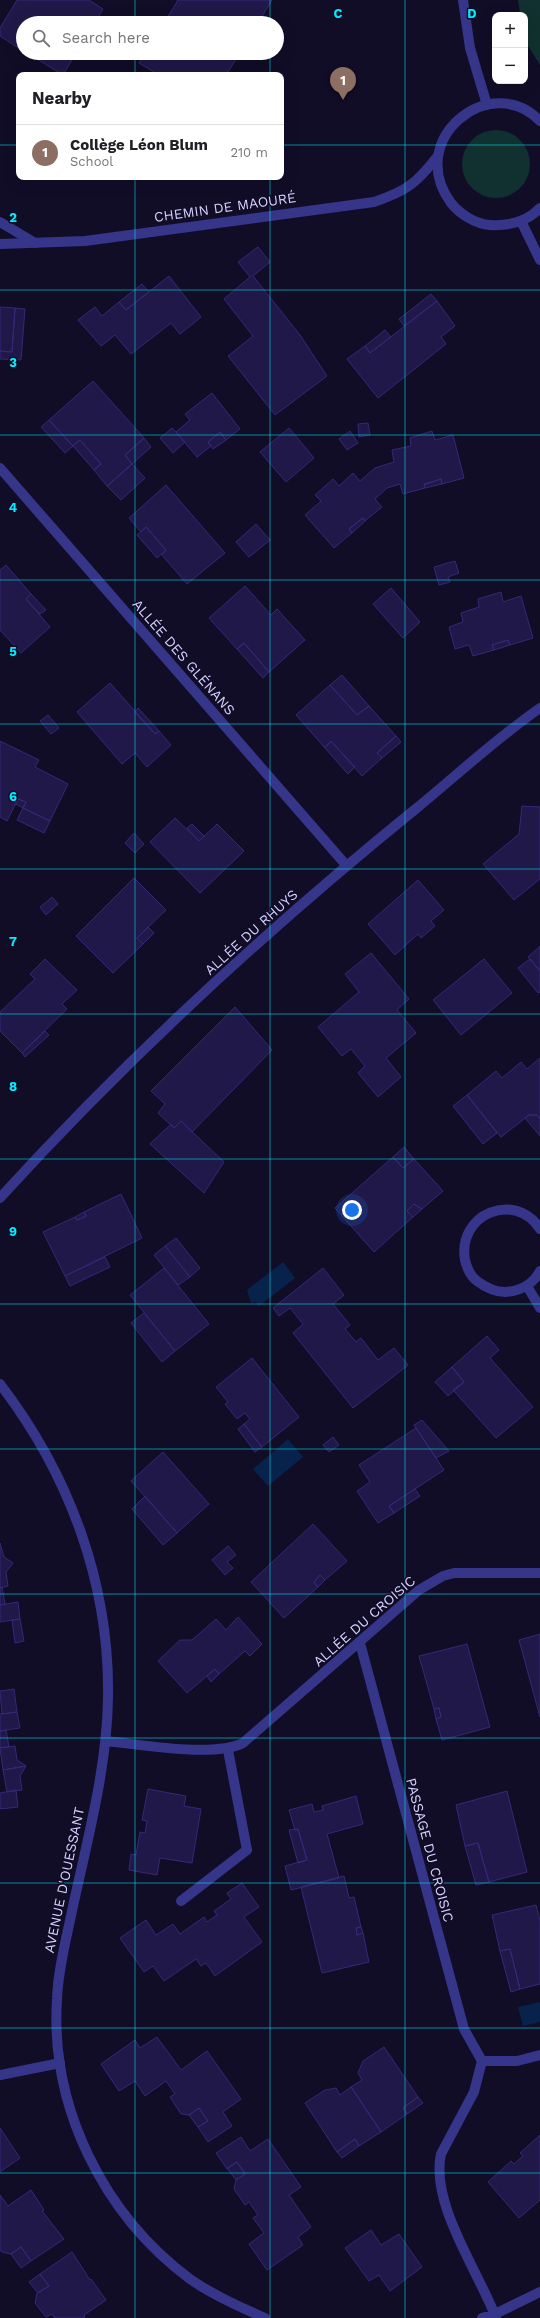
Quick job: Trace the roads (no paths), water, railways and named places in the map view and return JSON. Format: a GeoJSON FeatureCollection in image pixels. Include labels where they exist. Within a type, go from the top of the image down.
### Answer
{"type":"FeatureCollection","features":[{"type":"Feature","properties":{"kind":"street"},"geometry":{"type":"LineString","coordinates":[[463,0],[470,48],[487,105]]}},
{"type":"Feature","properties":{"kind":"street"},"geometry":{"type":"LineString","coordinates":[[539,119],[522,108],[505,104],[487,105],[469,111],[454,123],[443,138],[437,157],[438,175],[444,193],[455,207],[469,218],[486,225],[504,226],[521,221],[540,208]]}},
{"type":"Feature","properties":{"kind":"street","name":"CHEMIN DE MAOURÉ"},"geometry":{"type":"LineString","coordinates":[[0,244],[85,240],[374,202],[402,192],[420,178],[437,157]]}},
{"type":"Feature","properties":{"kind":"street"},"geometry":{"type":"LineString","coordinates":[[521,221],[540,260]]}},
{"type":"Feature","properties":{"kind":"street"},"geometry":{"type":"LineString","coordinates":[[0,222],[35,243]]}},
{"type":"Feature","properties":{"kind":"street","name":"ALLÉE DES GLÉNANS"},"geometry":{"type":"LineString","coordinates":[[0,468],[346,865]]}},
{"type":"Feature","properties":{"kind":"street","name":"ALLÉE DU RHUYS"},"geometry":{"type":"LineString","coordinates":[[0,1198],[123,1071],[239,960],[346,865],[540,708]]}},
{"type":"Feature","properties":{"kind":"street"},"geometry":{"type":"LineString","coordinates":[[540,1229],[536,1223],[524,1214],[510,1209],[496,1210],[483,1216],[472,1226],[465,1238],[464,1252],[466,1267],[480,1283],[500,1292],[514,1291],[527,1286],[540,1271]]}},
{"type":"Feature","properties":{"kind":"street"},"geometry":{"type":"LineString","coordinates":[[527,1286],[540,1308]]}},
{"type":"Feature","properties":{"kind":"street","name":"AVENUE D'OUESSANT"},"geometry":{"type":"LineString","coordinates":[[0,1384],[36,1435],[54,1466],[71,1502],[96,1581],[104,1632],[108,1697],[105,1741],[92,1818],[64,1950],[57,2000],[62,2082],[73,2119],[88,2154],[118,2208],[140,2233],[191,2279],[250,2315],[265,2318]]}},
{"type":"Feature","properties":{"kind":"street","name":"ALLÉE DU CROISIC"},"geometry":{"type":"LineString","coordinates":[[105,1741],[208,1750],[228,1750],[243,1743],[360,1643],[419,1590],[443,1576],[454,1573],[540,1573]]}},
{"type":"Feature","properties":{"kind":"street","name":"PASSAGE DU CROISIC"},"geometry":{"type":"LineString","coordinates":[[360,1643],[464,2029],[482,2060]]}},
{"type":"Feature","properties":{"kind":"street"},"geometry":{"type":"LineString","coordinates":[[181,1901],[247,1850],[228,1750]]}},
{"type":"Feature","properties":{"kind":"street"},"geometry":{"type":"LineString","coordinates":[[496,2316],[471,2268],[445,2202],[439,2167],[441,2154],[474,2092],[482,2060],[517,2061],[540,2055]]}},
{"type":"Feature","properties":{"kind":"street"},"geometry":{"type":"LineString","coordinates":[[0,2075],[60,2063]]}},
{"type":"Feature","properties":{"kind":"street"},"geometry":{"type":"LineString","coordinates":[[482,2318],[496,2316],[540,2292]]}},
{"type":"Feature","properties":{"kind":"water"},"geometry":{"type":"Polygon","coordinates":[[[283,1262],[295,1278],[259,1306],[256,1302],[251,1303],[247,1290],[283,1262]]]}},
{"type":"Feature","properties":{"kind":"water"},"geometry":{"type":"Polygon","coordinates":[[[288,1439],[303,1457],[268,1486],[253,1469],[288,1439]]]}},
{"type":"Feature","properties":{"kind":"water"},"geometry":{"type":"Polygon","coordinates":[[[540,2002],[540,2022],[523,2026],[518,2007],[540,2002]]]}},
{"type":"Feature","properties":{"kind":"place","name":"Collège Léon Blum"},"geometry":{"type":"Point","coordinates":[343,100]}}]}
